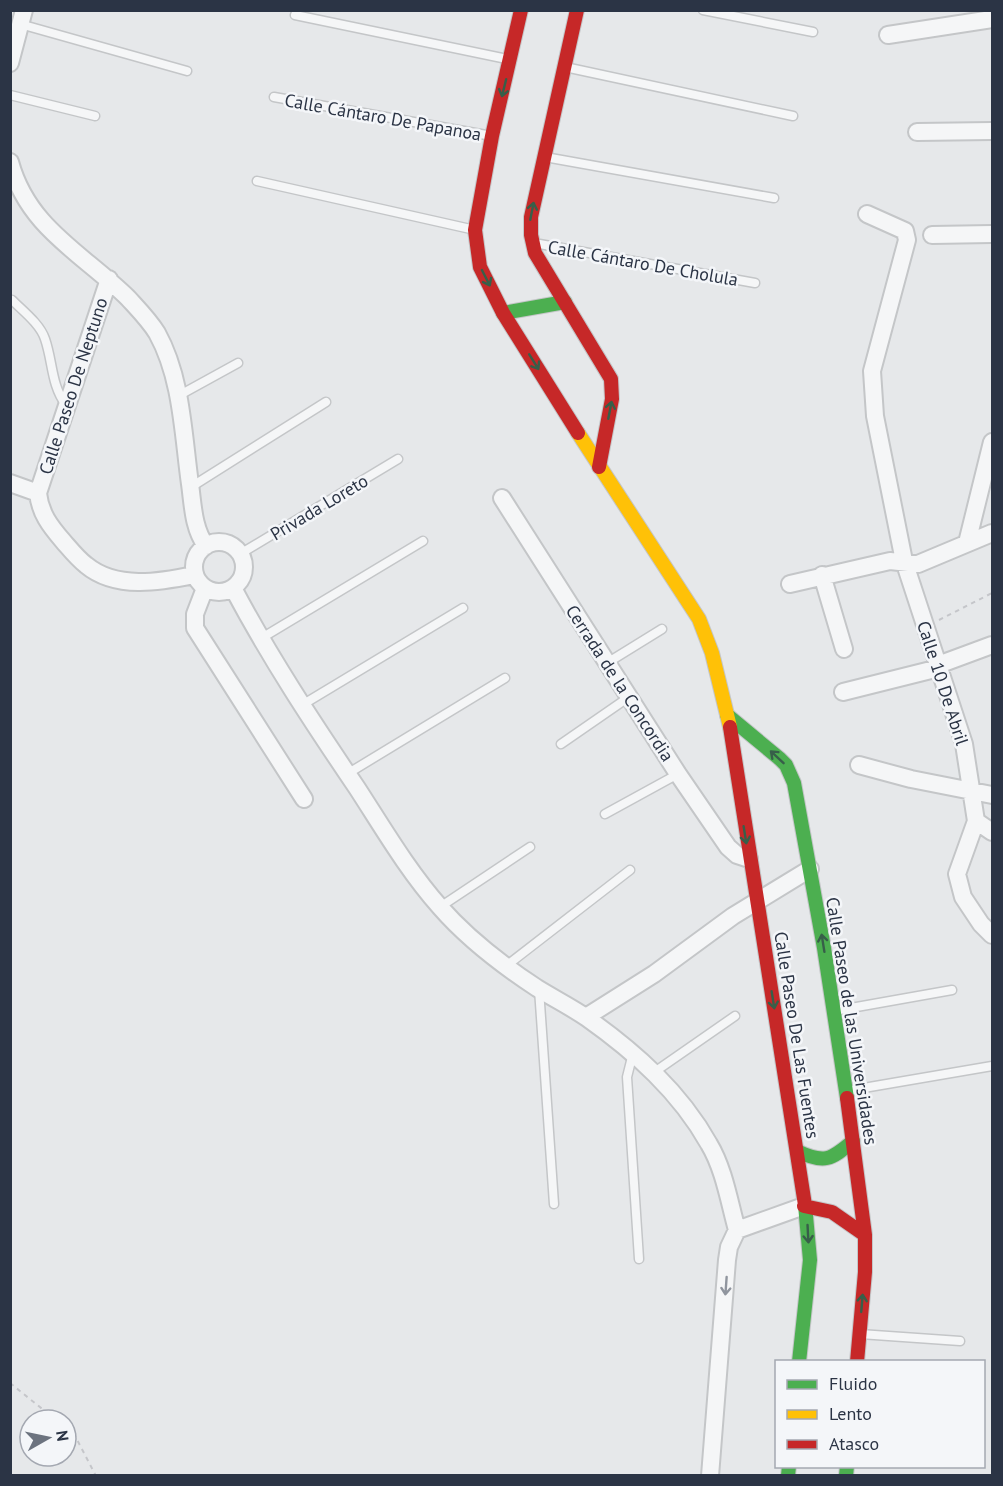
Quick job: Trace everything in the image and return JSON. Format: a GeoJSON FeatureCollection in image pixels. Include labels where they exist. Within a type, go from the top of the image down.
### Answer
{"type":"FeatureCollection","features":[{"type":"Feature","properties":{"kind":"street","name":"Calle Paseo De Las Fuentes"},"geometry":{"type":"LineString","coordinates":[[521,10],[492,136],[475,230],[480,267],[503,313],[599,467],[699,618],[711,646],[727,715],[749,859],[758,901],[804,1206],[810,1260],[799,1360]]}},
{"type":"Feature","properties":{"kind":"street"},"geometry":{"type":"LineString","coordinates":[[577,10],[531,217],[531,242],[611,379],[612,399],[599,467]]}},
{"type":"Feature","properties":{"kind":"street"},"geometry":{"type":"LineString","coordinates":[[10,63],[22,17]]}},
{"type":"Feature","properties":{"kind":"street"},"geometry":{"type":"LineString","coordinates":[[888,34],[993,19]]}},
{"type":"Feature","properties":{"kind":"street"},"geometry":{"type":"LineString","coordinates":[[917,132],[993,131]]}},
{"type":"Feature","properties":{"kind":"street"},"geometry":{"type":"LineString","coordinates":[[10,162],[19,188],[36,214],[55,235],[109,279],[141,311],[155,330],[170,360],[178,396],[198,530],[206,546]]}},
{"type":"Feature","properties":{"kind":"street","name":"Calle 10 De Abril"},"geometry":{"type":"LineString","coordinates":[[867,214],[904,231],[907,240],[872,372],[875,416],[904,561],[964,744],[976,821],[957,874],[963,897],[981,924],[993,935]]}},
{"type":"Feature","properties":{"kind":"street"},"geometry":{"type":"LineString","coordinates":[[932,235],[993,234]]}},
{"type":"Feature","properties":{"kind":"street","name":"Calle Paseo De Neptuno"},"geometry":{"type":"LineString","coordinates":[[38,493],[109,279]]}},
{"type":"Feature","properties":{"kind":"street"},"geometry":{"type":"LineString","coordinates":[[503,313],[565,302]]}},
{"type":"Feature","properties":{"kind":"street"},"geometry":{"type":"LineString","coordinates":[[967,543],[993,442]]}},
{"type":"Feature","properties":{"kind":"street"},"geometry":{"type":"LineString","coordinates":[[10,483],[38,493],[42,514],[86,566],[97,573],[134,582],[200,582],[219,593],[233,588],[238,583],[244,569],[240,554],[228,544],[213,543],[206,546],[195,558],[200,582],[195,628],[304,799]]}},
{"type":"Feature","properties":{"kind":"street","name":"Cerrada de la Concordia"},"geometry":{"type":"LineString","coordinates":[[502,498],[678,774],[728,847],[737,855],[749,859]]}},
{"type":"Feature","properties":{"kind":"street"},"geometry":{"type":"LineString","coordinates":[[790,584],[890,561],[918,564],[993,533]]}},
{"type":"Feature","properties":{"kind":"street"},"geometry":{"type":"LineString","coordinates":[[822,575],[844,649]]}},
{"type":"Feature","properties":{"kind":"street"},"geometry":{"type":"LineString","coordinates":[[233,588],[260,639],[302,705],[411,870],[440,907],[473,940],[506,966],[538,989],[586,1017],[633,1053],[684,1108],[710,1144],[737,1230],[729,1247],[727,1260],[710,1476]]}},
{"type":"Feature","properties":{"kind":"street"},"geometry":{"type":"LineString","coordinates":[[843,692],[939,667],[993,645]]}},
{"type":"Feature","properties":{"kind":"street","name":"Calle Paseo de las Universidades"},"geometry":{"type":"LineString","coordinates":[[727,715],[759,740],[785,765],[793,780],[834,1011],[865,1235],[865,1272],[857,1360]]}},
{"type":"Feature","properties":{"kind":"street"},"geometry":{"type":"LineString","coordinates":[[859,765],[912,779],[993,795]]}},
{"type":"Feature","properties":{"kind":"street"},"geometry":{"type":"LineString","coordinates":[[976,821],[993,832]]}},
{"type":"Feature","properties":{"kind":"street"},"geometry":{"type":"LineString","coordinates":[[586,1017],[654,974],[733,916],[810,869]]}},
{"type":"Feature","properties":{"kind":"street"},"geometry":{"type":"LineString","coordinates":[[797,1151],[812,1160],[823,1161],[836,1156],[853,1141]]}},
{"type":"Feature","properties":{"kind":"street"},"geometry":{"type":"LineString","coordinates":[[737,1230],[804,1206],[832,1212],[865,1235]]}},
{"type":"Feature","properties":{"kind":"lane"},"geometry":{"type":"LineString","coordinates":[[703,10],[813,32]]}},
{"type":"Feature","properties":{"kind":"lane"},"geometry":{"type":"LineString","coordinates":[[295,15],[511,60]]}},
{"type":"Feature","properties":{"kind":"lane"},"geometry":{"type":"LineString","coordinates":[[22,17],[187,71]]}},
{"type":"Feature","properties":{"kind":"lane"},"geometry":{"type":"LineString","coordinates":[[564,67],[793,116]]}},
{"type":"Feature","properties":{"kind":"lane"},"geometry":{"type":"LineString","coordinates":[[10,95],[95,116]]}},
{"type":"Feature","properties":{"kind":"lane","name":"Calle Cántaro De Papanoa"},"geometry":{"type":"LineString","coordinates":[[274,97],[492,136]]}},
{"type":"Feature","properties":{"kind":"lane"},"geometry":{"type":"LineString","coordinates":[[545,157],[774,198]]}},
{"type":"Feature","properties":{"kind":"lane"},"geometry":{"type":"LineString","coordinates":[[257,181],[475,230]]}},
{"type":"Feature","properties":{"kind":"lane","name":"Calle Cántaro De Cholula"},"geometry":{"type":"LineString","coordinates":[[531,242],[754,283]]}},
{"type":"Feature","properties":{"kind":"lane"},"geometry":{"type":"LineString","coordinates":[[12,300],[39,328],[45,338],[57,392],[66,406]]}},
{"type":"Feature","properties":{"kind":"lane"},"geometry":{"type":"LineString","coordinates":[[178,396],[238,363]]}},
{"type":"Feature","properties":{"kind":"lane"},"geometry":{"type":"LineString","coordinates":[[191,487],[326,402]]}},
{"type":"Feature","properties":{"kind":"lane","name":"Privada Loreto"},"geometry":{"type":"LineString","coordinates":[[240,554],[398,459]]}},
{"type":"Feature","properties":{"kind":"lane"},"geometry":{"type":"LineString","coordinates":[[260,639],[423,541]]}},
{"type":"Feature","properties":{"kind":"lane"},"geometry":{"type":"LineString","coordinates":[[302,705],[463,608]]}},
{"type":"Feature","properties":{"kind":"lane"},"geometry":{"type":"LineString","coordinates":[[607,663],[662,629]]}},
{"type":"Feature","properties":{"kind":"lane"},"geometry":{"type":"LineString","coordinates":[[347,774],[505,678]]}},
{"type":"Feature","properties":{"kind":"lane"},"geometry":{"type":"LineString","coordinates":[[561,744],[629,697]]}},
{"type":"Feature","properties":{"kind":"lane"},"geometry":{"type":"LineString","coordinates":[[604,814],[678,774]]}},
{"type":"Feature","properties":{"kind":"lane"},"geometry":{"type":"LineString","coordinates":[[440,907],[530,847]]}},
{"type":"Feature","properties":{"kind":"lane"},"geometry":{"type":"LineString","coordinates":[[506,966],[630,870]]}},
{"type":"Feature","properties":{"kind":"lane"},"geometry":{"type":"LineString","coordinates":[[538,989],[554,1204]]}},
{"type":"Feature","properties":{"kind":"lane"},"geometry":{"type":"LineString","coordinates":[[834,1011],[952,990]]}},
{"type":"Feature","properties":{"kind":"lane"},"geometry":{"type":"LineString","coordinates":[[653,1073],[735,1016]]}},
{"type":"Feature","properties":{"kind":"lane"},"geometry":{"type":"LineString","coordinates":[[633,1053],[627,1077],[639,1259]]}},
{"type":"Feature","properties":{"kind":"lane"},"geometry":{"type":"LineString","coordinates":[[846,1091],[992,1066]]}},
{"type":"Feature","properties":{"kind":"lane"},"geometry":{"type":"LineString","coordinates":[[860,1334],[960,1341]]}},
{"type":"Feature","properties":{"kind":"path"},"geometry":{"type":"LineString","coordinates":[[925,626],[992,593]]}},
{"type":"Feature","properties":{"kind":"path"},"geometry":{"type":"LineString","coordinates":[[10,1383],[41,1408]]}},
{"type":"Feature","properties":{"kind":"path"},"geometry":{"type":"LineString","coordinates":[[78,1442],[96,1476]]}},
{"type":"Feature","properties":{"kind":"traffic: fast"},"geometry":{"type":"LineString","coordinates":[[503,313],[565,302]]}},
{"type":"Feature","properties":{"kind":"traffic: fast"},"geometry":{"type":"LineString","coordinates":[[727,715],[786,765],[794,783],[824,948],[847,1098]]}},
{"type":"Feature","properties":{"kind":"traffic: fast"},"geometry":{"type":"LineString","coordinates":[[797,1151],[814,1158],[827,1158],[853,1141]]}},
{"type":"Feature","properties":{"kind":"traffic: fast"},"geometry":{"type":"LineString","coordinates":[[799,1360],[810,1260],[805,1205]]}},
{"type":"Feature","properties":{"kind":"traffic: fast"},"geometry":{"type":"LineString","coordinates":[[788,1476],[789,1468]]}},
{"type":"Feature","properties":{"kind":"traffic: fast"},"geometry":{"type":"LineString","coordinates":[[846,1476],[847,1468]]}},
{"type":"Feature","properties":{"kind":"traffic: slow"},"geometry":{"type":"LineString","coordinates":[[578,433],[699,619],[712,653],[730,727]]}},
{"type":"Feature","properties":{"kind":"traffic: jam"},"geometry":{"type":"LineString","coordinates":[[521,10],[492,136],[475,230],[480,267],[503,313],[578,433]]}},
{"type":"Feature","properties":{"kind":"traffic: jam"},"geometry":{"type":"LineString","coordinates":[[577,10],[531,217],[531,235],[535,253],[611,379],[612,399],[599,467]]}},
{"type":"Feature","properties":{"kind":"traffic: jam"},"geometry":{"type":"LineString","coordinates":[[730,727],[805,1205]]}},
{"type":"Feature","properties":{"kind":"traffic: jam"},"geometry":{"type":"LineString","coordinates":[[847,1098],[865,1235],[865,1272],[857,1360]]}},
{"type":"Feature","properties":{"kind":"traffic: jam"},"geometry":{"type":"LineString","coordinates":[[804,1206],[832,1212],[865,1235]]}}]}
